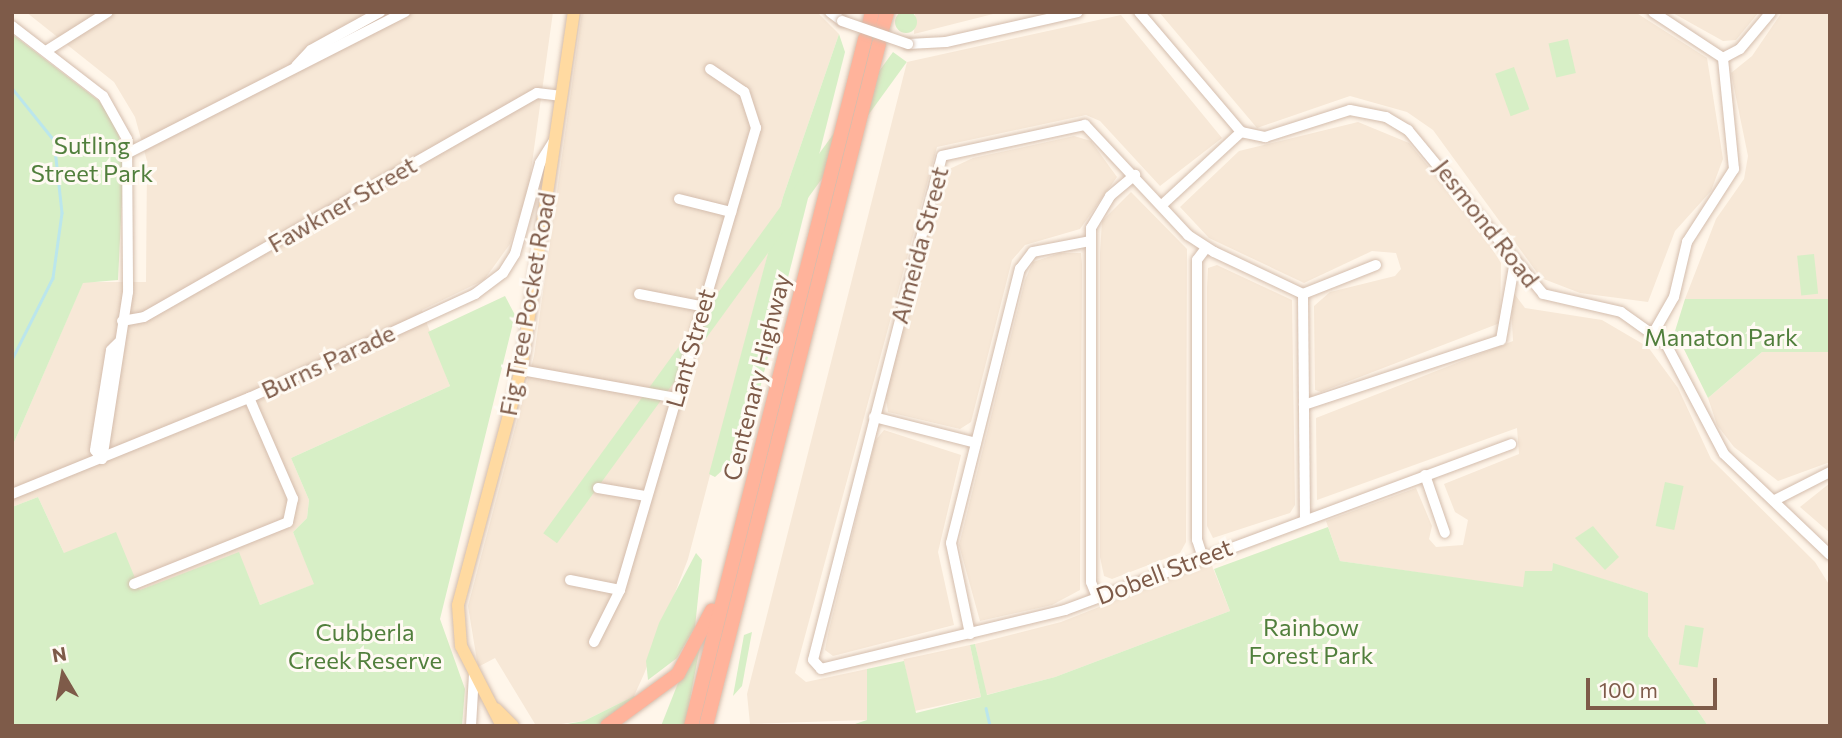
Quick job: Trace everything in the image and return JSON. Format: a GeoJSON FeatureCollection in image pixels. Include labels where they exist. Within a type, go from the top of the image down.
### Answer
{"type":"FeatureCollection","features":[{"type":"Feature","properties":{"kind":"highway","name":"Centenary Highway"},"geometry":{"type":"LineString","coordinates":[[691,726],[873,30],[887,12]]}},
{"type":"Feature","properties":{"kind":"highway","name":"Centenary Highway"},"geometry":{"type":"LineString","coordinates":[[706,726],[873,30]]}},
{"type":"Feature","properties":{"kind":"highway"},"geometry":{"type":"LineString","coordinates":[[607,726],[678,674],[710,617],[740,533]]}},
{"type":"Feature","properties":{"kind":"main road","name":"Fig Tree Pocket Road"},"geometry":{"type":"LineString","coordinates":[[502,726],[474,673],[459,634],[458,605],[521,370],[574,13]]}},
{"type":"Feature","properties":{"kind":"main road","name":"Fig Tree Pocket Road"},"geometry":{"type":"LineString","coordinates":[[493,707],[513,726]]}},
{"type":"Feature","properties":{"kind":"street"},"geometry":{"type":"LineString","coordinates":[[46,51],[108,12]]}},
{"type":"Feature","properties":{"kind":"street"},"geometry":{"type":"LineString","coordinates":[[295,67],[311,50],[380,12]]}},
{"type":"Feature","properties":{"kind":"street"},"geometry":{"type":"LineString","coordinates":[[130,152],[405,12]]}},
{"type":"Feature","properties":{"kind":"street"},"geometry":{"type":"LineString","coordinates":[[830,12],[842,21],[908,44],[946,42],[1078,12]]}},
{"type":"Feature","properties":{"kind":"street"},"geometry":{"type":"LineString","coordinates":[[1139,12],[1241,132],[1162,205]]}},
{"type":"Feature","properties":{"kind":"street"},"geometry":{"type":"LineString","coordinates":[[1653,12],[1723,58]]}},
{"type":"Feature","properties":{"kind":"street"},"geometry":{"type":"LineString","coordinates":[[1723,58],[1739,51],[1771,12]]}},
{"type":"Feature","properties":{"kind":"street"},"geometry":{"type":"LineString","coordinates":[[12,26],[103,96],[130,152],[122,321],[102,458]]}},
{"type":"Feature","properties":{"kind":"street"},"geometry":{"type":"LineString","coordinates":[[1654,332],[1674,297],[1685,246],[1734,169],[1723,58]]}},
{"type":"Feature","properties":{"kind":"street","name":"Lant Street"},"geometry":{"type":"LineString","coordinates":[[594,642],[620,590],[700,306],[732,212],[755,116],[744,92],[710,69]]}},
{"type":"Feature","properties":{"kind":"street","name":"Fawkner Street"},"geometry":{"type":"LineString","coordinates":[[122,321],[144,317],[537,93],[562,96]]}},
{"type":"Feature","properties":{"kind":"street","name":"Jesmond Road"},"geometry":{"type":"LineString","coordinates":[[1241,132],[1265,137],[1350,110],[1386,117],[1442,164],[1543,294],[1620,312],[1654,332],[1685,369],[1724,454],[1830,555]]}},
{"type":"Feature","properties":{"kind":"street","name":"Almeida Street"},"geometry":{"type":"LineString","coordinates":[[813,660],[942,156],[1085,125],[1206,247],[1303,293]]}},
{"type":"Feature","properties":{"kind":"street","name":"Burns Parade"},"geometry":{"type":"LineString","coordinates":[[12,494],[249,398],[475,294],[503,273],[515,254],[540,163],[556,138]]}},
{"type":"Feature","properties":{"kind":"street"},"geometry":{"type":"LineString","coordinates":[[1097,597],[1091,582],[1090,241],[1096,214],[1135,175]]}},
{"type":"Feature","properties":{"kind":"street"},"geometry":{"type":"LineString","coordinates":[[679,199],[732,212]]}},
{"type":"Feature","properties":{"kind":"street"},"geometry":{"type":"LineString","coordinates":[[970,634],[951,543],[1022,265],[1033,252],[1090,241]]}},
{"type":"Feature","properties":{"kind":"street"},"geometry":{"type":"LineString","coordinates":[[1202,555],[1197,540],[1197,260],[1206,247]]}},
{"type":"Feature","properties":{"kind":"street"},"geometry":{"type":"LineString","coordinates":[[1304,405],[1501,340],[1515,261]]}},
{"type":"Feature","properties":{"kind":"street"},"geometry":{"type":"LineString","coordinates":[[1305,517],[1303,293],[1376,265]]}},
{"type":"Feature","properties":{"kind":"street"},"geometry":{"type":"LineString","coordinates":[[639,294],[700,306]]}},
{"type":"Feature","properties":{"kind":"street"},"geometry":{"type":"LineString","coordinates":[[521,370],[676,398]]}},
{"type":"Feature","properties":{"kind":"street"},"geometry":{"type":"LineString","coordinates":[[134,584],[288,522],[293,499],[249,398]]}},
{"type":"Feature","properties":{"kind":"street"},"geometry":{"type":"LineString","coordinates":[[874,416],[976,443]]}},
{"type":"Feature","properties":{"kind":"street","name":"Dobell Street"},"geometry":{"type":"LineString","coordinates":[[813,660],[821,669],[970,634],[1097,597],[1202,555],[1511,444]]}},
{"type":"Feature","properties":{"kind":"street"},"geometry":{"type":"LineString","coordinates":[[1774,500],[1830,472]]}},
{"type":"Feature","properties":{"kind":"street"},"geometry":{"type":"LineString","coordinates":[[1425,475],[1444,533]]}},
{"type":"Feature","properties":{"kind":"street"},"geometry":{"type":"LineString","coordinates":[[598,488],[646,496]]}},
{"type":"Feature","properties":{"kind":"street"},"geometry":{"type":"LineString","coordinates":[[570,580],[620,590]]}},
{"type":"Feature","properties":{"kind":"street"},"geometry":{"type":"LineString","coordinates":[[472,721],[474,673]]}},
{"type":"Feature","properties":{"kind":"street"},"geometry":{"type":"LineString","coordinates":[[472,721],[493,707]]}},
{"type":"Feature","properties":{"kind":"shaded area"},"geometry":{"type":"Polygon","coordinates":[[[26,12],[553,12],[528,192],[510,244],[484,280],[422,310],[450,386],[291,458],[309,500],[307,518],[293,532],[315,584],[260,605],[238,553],[139,591],[64,553],[38,497],[12,507],[12,447],[83,282],[146,282],[147,161],[135,117],[114,82],[26,12]]]}},
{"type":"Feature","properties":{"kind":"shaded area"},"geometry":{"type":"Polygon","coordinates":[[[582,12],[817,12],[839,34],[783,197],[688,559],[644,674],[634,696],[584,721],[546,726],[535,724],[495,658],[478,667],[468,606],[534,356],[582,12]]]}},
{"type":"Feature","properties":{"kind":"shaded area"},"geometry":{"type":"Polygon","coordinates":[[[915,12],[996,12],[997,13],[914,34],[915,12]]]}},
{"type":"Feature","properties":{"kind":"shaded area"},"geometry":{"type":"Polygon","coordinates":[[[1159,12],[1635,12],[1707,58],[1723,159],[1711,191],[1675,231],[1648,302],[1580,293],[1541,278],[1433,130],[1407,112],[1350,96],[1257,128],[1159,12]]]}},
{"type":"Feature","properties":{"kind":"shaded area"},"geometry":{"type":"Polygon","coordinates":[[[1671,12],[1759,12],[1736,40],[1723,41],[1671,12]]]}},
{"type":"Feature","properties":{"kind":"shaded area"},"geometry":{"type":"Polygon","coordinates":[[[1782,12],[1830,12],[1830,299],[1685,299],[1716,219],[1744,179],[1748,156],[1731,73],[1752,56],[1782,12]]]}},
{"type":"Feature","properties":{"kind":"shaded area"},"geometry":{"type":"Polygon","coordinates":[[[1121,15],[1222,138],[1160,186],[1100,121],[1086,115],[937,147],[795,673],[806,682],[867,669],[867,720],[750,724],[747,694],[907,62],[1121,15]]]}},
{"type":"Feature","properties":{"kind":"shaded area"},"geometry":{"type":"Polygon","coordinates":[[[1358,122],[1409,143],[1480,230],[1501,263],[1500,323],[1321,392],[1315,390],[1314,306],[1330,292],[1395,276],[1401,269],[1396,253],[1372,251],[1304,283],[1209,238],[1180,207],[1239,151],[1358,122]]]}},
{"type":"Feature","properties":{"kind":"shaded area"},"geometry":{"type":"Polygon","coordinates":[[[1074,136],[1091,141],[1117,177],[1080,229],[1025,245],[1012,260],[971,422],[960,429],[888,412],[885,392],[945,171],[973,158],[1074,136]]]}},
{"type":"Feature","properties":{"kind":"shaded area"},"geometry":{"type":"Polygon","coordinates":[[[1131,192],[1187,249],[1186,542],[1180,553],[1112,579],[1104,576],[1100,557],[1100,253],[1102,221],[1131,192]]]}},
{"type":"Feature","properties":{"kind":"shaded area"},"geometry":{"type":"Polygon","coordinates":[[[1060,253],[1081,253],[1082,264],[1080,590],[1052,605],[980,621],[959,545],[1025,280],[1033,262],[1060,253]]]}},
{"type":"Feature","properties":{"kind":"shaded area"},"geometry":{"type":"Polygon","coordinates":[[[1217,265],[1292,300],[1295,505],[1290,513],[1213,538],[1207,526],[1207,287],[1208,268],[1217,265]]]}},
{"type":"Feature","properties":{"kind":"shaded area"},"geometry":{"type":"Polygon","coordinates":[[[1510,288],[1525,308],[1602,320],[1648,347],[1678,388],[1711,459],[1815,562],[1830,586],[1830,726],[1708,726],[1648,636],[1648,593],[1553,564],[1552,571],[1524,588],[1340,561],[1326,521],[1416,488],[1432,526],[1429,539],[1436,547],[1463,545],[1468,520],[1455,512],[1444,484],[1519,454],[1517,428],[1317,500],[1316,418],[1513,341],[1510,288]]]}},
{"type":"Feature","properties":{"kind":"shaded area"},"geometry":{"type":"Polygon","coordinates":[[[1762,352],[1830,352],[1830,462],[1778,481],[1734,447],[1717,425],[1708,398],[1762,352]]]}},
{"type":"Feature","properties":{"kind":"shaded area"},"geometry":{"type":"Polygon","coordinates":[[[884,430],[961,455],[938,552],[954,625],[833,656],[825,650],[828,634],[875,441],[884,430]]]}},
{"type":"Feature","properties":{"kind":"shaded area"},"geometry":{"type":"Polygon","coordinates":[[[1830,483],[1830,533],[1800,507],[1830,483]]]}},
{"type":"Feature","properties":{"kind":"shaded area"},"geometry":{"type":"Polygon","coordinates":[[[1211,563],[1230,611],[1055,677],[986,695],[975,644],[1061,622],[1211,563]]]}},
{"type":"Feature","properties":{"kind":"shaded area"},"geometry":{"type":"Polygon","coordinates":[[[970,645],[981,697],[915,711],[903,659],[970,645]]]}},
{"type":"Feature","properties":{"kind":"green space"},"geometry":{"type":"Polygon","coordinates":[[[906,11],[916,18],[917,22],[910,32],[906,33],[896,26],[895,22],[902,12],[906,11]]]}},
{"type":"Feature","properties":{"kind":"green space","name":"Sutling Street Park"},"geometry":{"type":"Polygon","coordinates":[[[12,34],[99,101],[116,125],[124,156],[118,280],[83,283],[12,447],[12,34]]]}},
{"type":"Feature","properties":{"kind":"green space"},"geometry":{"type":"Polygon","coordinates":[[[839,34],[845,52],[754,412],[737,457],[715,477],[709,474],[783,197],[839,34]]]}},
{"type":"Feature","properties":{"kind":"green space"},"geometry":{"type":"Polygon","coordinates":[[[1568,39],[1576,73],[1556,78],[1549,43],[1568,39]]]}},
{"type":"Feature","properties":{"kind":"green space"},"geometry":{"type":"Polygon","coordinates":[[[893,52],[907,62],[557,543],[543,533],[893,52]]]}},
{"type":"Feature","properties":{"kind":"green space"},"geometry":{"type":"Polygon","coordinates":[[[1514,67],[1529,109],[1511,116],[1495,74],[1514,67]]]}},
{"type":"Feature","properties":{"kind":"green space"},"geometry":{"type":"Polygon","coordinates":[[[1814,254],[1818,294],[1801,296],[1797,256],[1814,254]]]}},
{"type":"Feature","properties":{"kind":"green space","name":"Cubberla Creek Reserve"},"geometry":{"type":"Polygon","coordinates":[[[505,296],[515,315],[440,619],[465,689],[462,726],[12,726],[12,507],[38,497],[64,553],[116,532],[140,590],[239,552],[260,605],[314,584],[293,532],[307,518],[309,500],[291,458],[450,386],[428,332],[505,296]]]}},
{"type":"Feature","properties":{"kind":"green space","name":"Manaton Park"},"geometry":{"type":"Polygon","coordinates":[[[1685,299],[1830,299],[1830,352],[1762,352],[1708,398],[1675,331],[1685,299]]]}},
{"type":"Feature","properties":{"kind":"green space"},"geometry":{"type":"Polygon","coordinates":[[[1665,482],[1684,486],[1674,530],[1656,526],[1665,482]]]}},
{"type":"Feature","properties":{"kind":"green space"},"geometry":{"type":"Polygon","coordinates":[[[1593,526],[1619,557],[1605,570],[1575,538],[1593,526]]]}},
{"type":"Feature","properties":{"kind":"green space","name":"Rainbow Forest Park"},"geometry":{"type":"Polygon","coordinates":[[[1328,527],[1340,561],[1523,587],[1525,571],[1552,571],[1553,563],[1648,593],[1648,636],[1708,726],[849,726],[867,720],[867,669],[904,661],[916,713],[981,697],[970,645],[975,644],[987,695],[1055,677],[1230,611],[1214,569],[1328,527]]]}},
{"type":"Feature","properties":{"kind":"green space"},"geometry":{"type":"Polygon","coordinates":[[[696,553],[702,560],[695,627],[677,658],[648,680],[646,661],[659,623],[696,553]]]}},
{"type":"Feature","properties":{"kind":"green space"},"geometry":{"type":"Polygon","coordinates":[[[1685,625],[1704,628],[1698,667],[1679,665],[1685,625]]]}},
{"type":"Feature","properties":{"kind":"green space"},"geometry":{"type":"Polygon","coordinates":[[[752,632],[742,686],[733,696],[744,635],[752,632]]]}},
{"type":"Feature","properties":{"kind":"green space"},"geometry":{"type":"Polygon","coordinates":[[[700,646],[685,726],[661,726],[680,678],[700,646]]]}},
{"type":"Feature","properties":{"kind":"green space"},"geometry":{"type":"Polygon","coordinates":[[[634,696],[640,698],[600,726],[556,726],[584,721],[634,696]]]}},
{"type":"Feature","properties":{"kind":"waterway"},"geometry":{"type":"LineString","coordinates":[[12,88],[54,140],[62,213],[53,278],[12,360]]}},
{"type":"Feature","properties":{"kind":"waterway"},"geometry":{"type":"LineString","coordinates":[[986,708],[990,726]]}}]}
